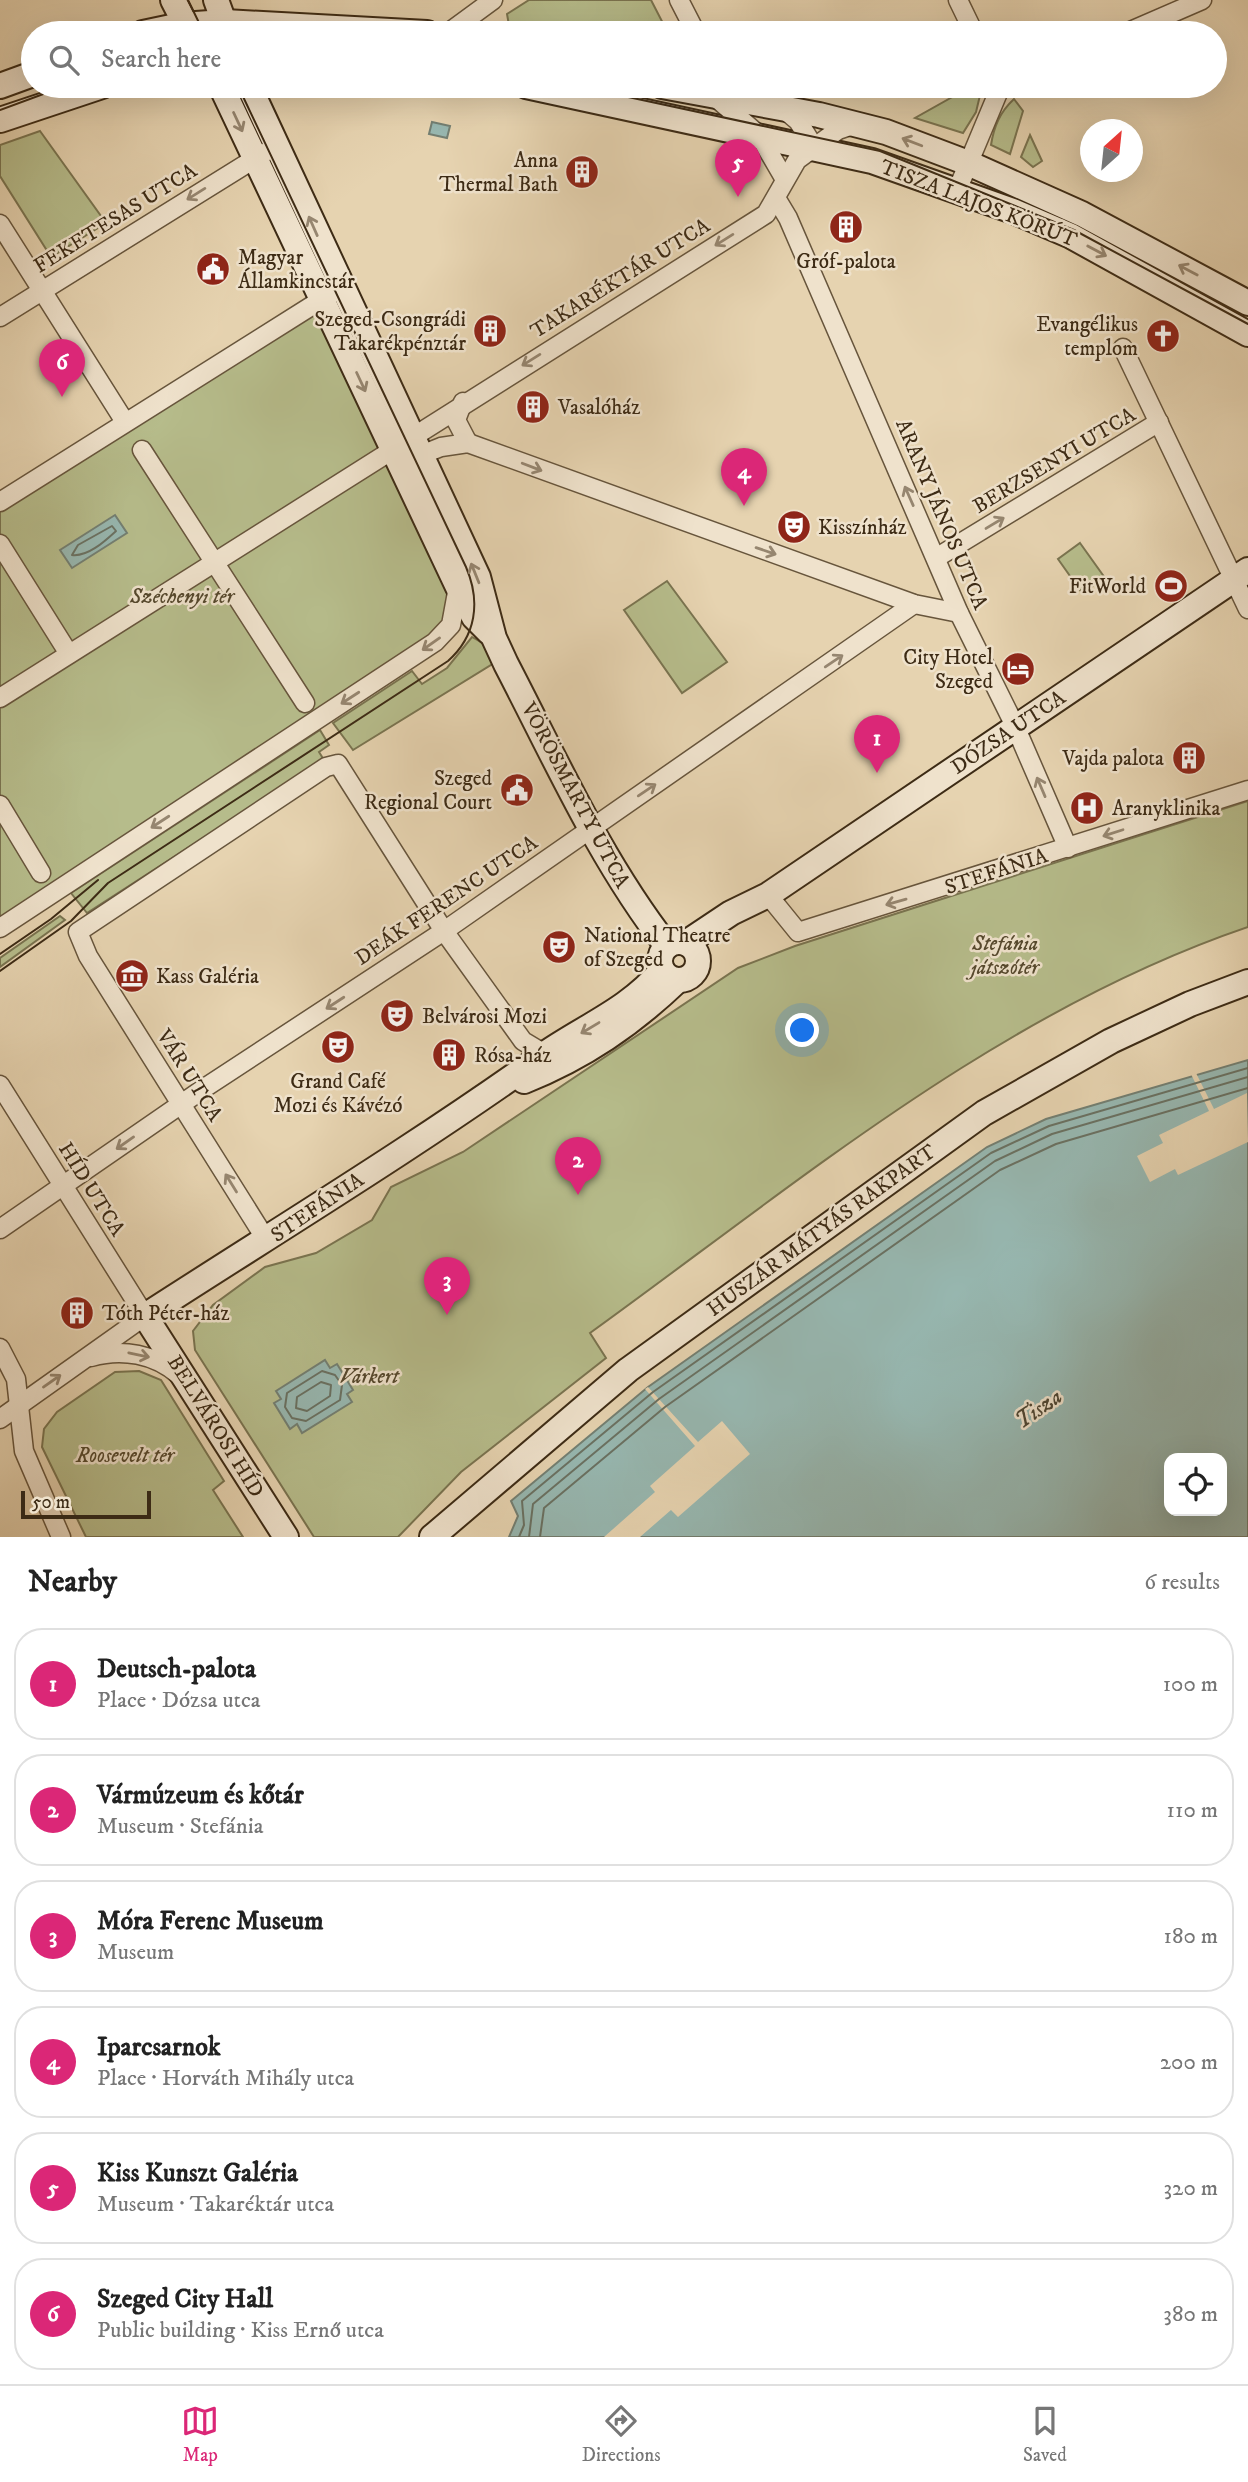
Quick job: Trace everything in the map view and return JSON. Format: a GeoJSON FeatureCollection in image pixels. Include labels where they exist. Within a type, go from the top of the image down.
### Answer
{"type":"FeatureCollection","features":[{"type":"Feature","properties":{"kind":"street"},"geometry":{"type":"LineString","coordinates":[[173,0],[183,21]]}},
{"type":"Feature","properties":{"kind":"street"},"geometry":{"type":"LineString","coordinates":[[464,21],[493,0]]}},
{"type":"Feature","properties":{"kind":"street"},"geometry":{"type":"LineString","coordinates":[[679,0],[690,21]]}},
{"type":"Feature","properties":{"kind":"street"},"geometry":{"type":"LineString","coordinates":[[958,0],[968,21]]}},
{"type":"Feature","properties":{"kind":"street"},"geometry":{"type":"LineString","coordinates":[[1154,21],[1202,0]]}},
{"type":"Feature","properties":{"kind":"street"},"geometry":{"type":"LineString","coordinates":[[223,18],[264,21]]}},
{"type":"Feature","properties":{"kind":"street"},"geometry":{"type":"LineString","coordinates":[[0,86],[21,78]]}},
{"type":"Feature","properties":{"kind":"street"},"geometry":{"type":"LineString","coordinates":[[0,120],[66,98]]}},
{"type":"Feature","properties":{"kind":"street","name":"VÖRÖSMARTY UTCA"},"geometry":{"type":"LineString","coordinates":[[227,98],[254,157],[332,293],[407,451],[478,577],[494,638],[590,828],[620,880],[678,959]]}},
{"type":"Feature","properties":{"kind":"street","name":"VÖRÖSMARTY UTCA"},"geometry":{"type":"LineString","coordinates":[[255,98],[277,146],[332,293]]}},
{"type":"Feature","properties":{"kind":"street","name":"TISZA LAJOS KÖRÚT"},"geometry":{"type":"LineString","coordinates":[[583,98],[872,161],[1013,211],[1070,236],[1248,334]]}},
{"type":"Feature","properties":{"kind":"street"},"geometry":{"type":"LineString","coordinates":[[697,122],[712,110],[714,98]]}},
{"type":"Feature","properties":{"kind":"street","name":"TISZA LAJOS KÖRÚT"},"geometry":{"type":"LineString","coordinates":[[722,98],[759,135]]}},
{"type":"Feature","properties":{"kind":"street","name":"TISZA LAJOS KÖRÚT"},"geometry":{"type":"LineString","coordinates":[[740,98],[786,111],[819,114],[886,132],[968,163],[1082,214],[1248,303]]}},
{"type":"Feature","properties":{"kind":"street"},"geometry":{"type":"LineString","coordinates":[[956,193],[996,98]]}},
{"type":"Feature","properties":{"kind":"street"},"geometry":{"type":"LineString","coordinates":[[786,111],[798,121],[814,147],[838,130],[856,124]]}},
{"type":"Feature","properties":{"kind":"street"},"geometry":{"type":"LineString","coordinates":[[759,135],[784,178]]}},
{"type":"Feature","properties":{"kind":"street"},"geometry":{"type":"LineString","coordinates":[[254,157],[277,146]]}},
{"type":"Feature","properties":{"kind":"street","name":"TAKARÉKTÁR UTCA"},"geometry":{"type":"LineString","coordinates":[[407,451],[463,402],[765,214],[797,160],[814,147]]}},
{"type":"Feature","properties":{"kind":"street","name":"FEKETESAS UTCA"},"geometry":{"type":"LineString","coordinates":[[0,317],[254,157]]}},
{"type":"Feature","properties":{"kind":"street","name":"ARANY JÁNOS UTCA"},"geometry":{"type":"LineString","coordinates":[[776,198],[788,218],[959,613],[1015,726],[1068,848]]}},
{"type":"Feature","properties":{"kind":"street"},"geometry":{"type":"LineString","coordinates":[[0,224],[125,422]]}},
{"type":"Feature","properties":{"kind":"street"},"geometry":{"type":"LineString","coordinates":[[0,502],[332,293]]}},
{"type":"Feature","properties":{"kind":"street"},"geometry":{"type":"LineString","coordinates":[[1122,348],[1241,575],[1248,610]]}},
{"type":"Feature","properties":{"kind":"street"},"geometry":{"type":"LineString","coordinates":[[463,402],[456,420],[468,443]]}},
{"type":"Feature","properties":{"kind":"street","name":"BERZSENYI UTCA"},"geometry":{"type":"LineString","coordinates":[[936,558],[1159,422]]}},
{"type":"Feature","properties":{"kind":"street"},"geometry":{"type":"LineString","coordinates":[[0,698],[214,561],[407,451],[458,442],[468,443],[914,604],[959,613]]}},
{"type":"Feature","properties":{"kind":"street"},"geometry":{"type":"LineString","coordinates":[[142,450],[305,704]]}},
{"type":"Feature","properties":{"kind":"street","name":"VÖRÖSMARTY UTCA"},"geometry":{"type":"LineString","coordinates":[[407,451],[458,587],[474,617],[494,638]]}},
{"type":"Feature","properties":{"kind":"street"},"geometry":{"type":"LineString","coordinates":[[0,544],[69,654]]}},
{"type":"Feature","properties":{"kind":"street","name":"DÓZSA UTCA"},"geometry":{"type":"LineString","coordinates":[[764,897],[1241,575]]}},
{"type":"Feature","properties":{"kind":"street"},"geometry":{"type":"LineString","coordinates":[[0,928],[436,642],[451,625],[458,587]]}},
{"type":"Feature","properties":{"kind":"street","name":"DEÁK FERENC UTCA"},"geometry":{"type":"LineString","coordinates":[[0,1229],[181,1104],[444,931],[914,604]]}},
{"type":"Feature","properties":{"kind":"street"},"geometry":{"type":"LineString","coordinates":[[451,625],[471,628],[494,638]]}},
{"type":"Feature","properties":{"kind":"street","name":"VÁR UTCA"},"geometry":{"type":"LineString","coordinates":[[267,1241],[88,956],[78,932],[326,767],[338,764],[444,931]]}},
{"type":"Feature","properties":{"kind":"street","name":"STEFÁNIA"},"geometry":{"type":"LineString","coordinates":[[145,1316],[267,1241],[407,1146],[487,1096],[561,1066],[608,1039],[635,1020],[678,959],[741,923],[764,897],[798,932],[1248,790]]}},
{"type":"Feature","properties":{"kind":"street"},"geometry":{"type":"LineString","coordinates":[[0,806],[41,873]]}},
{"type":"Feature","properties":{"kind":"street"},"geometry":{"type":"LineString","coordinates":[[444,931],[523,1041],[538,1050]]}},
{"type":"Feature","properties":{"kind":"street","name":"HUSZÁR MÁTYÁS RAKPART"},"geometry":{"type":"LineString","coordinates":[[432,1537],[628,1370],[984,1113],[1111,1041],[1190,1004],[1248,982]]}},
{"type":"Feature","properties":{"kind":"street","name":"HÍD UTCA"},"geometry":{"type":"LineString","coordinates":[[0,1085],[145,1316]]}},
{"type":"Feature","properties":{"kind":"street"},"geometry":{"type":"LineString","coordinates":[[0,1419],[145,1316]]}},
{"type":"Feature","properties":{"kind":"street","name":"BELVÁROSI HÍD"},"geometry":{"type":"LineString","coordinates":[[145,1316],[286,1537]]}},
{"type":"Feature","properties":{"kind":"street"},"geometry":{"type":"LineString","coordinates":[[0,1348],[11,1365],[20,1404],[24,1451],[61,1537]]}},
{"type":"Feature","properties":{"kind":"street"},"geometry":{"type":"LineString","coordinates":[[84,1359],[113,1352],[130,1353],[152,1358],[171,1367],[188,1382]]}},
{"type":"Feature","properties":{"kind":"green space"},"geometry":{"type":"Polygon","coordinates":[[[529,0],[651,0],[662,21],[508,21],[507,14],[529,0]]]}},
{"type":"Feature","properties":{"kind":"green space"},"geometry":{"type":"Polygon","coordinates":[[[951,98],[979,98],[976,112],[963,133],[915,118],[951,98]]]}},
{"type":"Feature","properties":{"kind":"green space"},"geometry":{"type":"Polygon","coordinates":[[[1014,99],[1023,111],[1010,154],[991,145],[998,120],[1014,99]]]}},
{"type":"Feature","properties":{"kind":"green space"},"geometry":{"type":"Polygon","coordinates":[[[40,131],[106,223],[51,257],[0,176],[0,145],[40,131]]]}},
{"type":"Feature","properties":{"kind":"green space"},"geometry":{"type":"Polygon","coordinates":[[[1030,135],[1042,161],[1033,167],[1021,157],[1030,135]]]}},
{"type":"Feature","properties":{"kind":"green space","name":"Széchenyi tér"},"geometry":{"type":"Polygon","coordinates":[[[322,298],[458,587],[451,625],[0,928],[0,502],[322,298]]]}},
{"type":"Feature","properties":{"kind":"green space"},"geometry":{"type":"Polygon","coordinates":[[[1080,543],[1105,578],[1082,593],[1058,559],[1080,543]]]}},
{"type":"Feature","properties":{"kind":"green space"},"geometry":{"type":"Polygon","coordinates":[[[667,581],[727,662],[682,693],[624,610],[667,581]]]}},
{"type":"Feature","properties":{"kind":"green space"},"geometry":{"type":"Polygon","coordinates":[[[472,637],[486,645],[494,663],[353,750],[333,723],[412,671],[422,684],[447,668],[472,637]]]}},
{"type":"Feature","properties":{"kind":"green space"},"geometry":{"type":"Polygon","coordinates":[[[320,730],[329,745],[319,752],[324,760],[87,913],[71,893],[320,730]]]}},
{"type":"Feature","properties":{"kind":"green space","name":"Várkert"},"geometry":{"type":"Polygon","coordinates":[[[1248,801],[1248,927],[1157,962],[1070,1005],[986,1053],[825,1160],[590,1333],[606,1358],[461,1472],[398,1537],[314,1537],[195,1350],[193,1331],[213,1305],[265,1267],[316,1253],[372,1220],[391,1187],[463,1152],[738,968],[795,946],[1248,801]]]}},
{"type":"Feature","properties":{"kind":"green space"},"geometry":{"type":"Polygon","coordinates":[[[60,916],[65,920],[0,967],[0,958],[60,916]]]}},
{"type":"Feature","properties":{"kind":"green space","name":"Roosevelt tér"},"geometry":{"type":"Polygon","coordinates":[[[139,1371],[161,1380],[224,1481],[213,1490],[243,1537],[86,1537],[42,1447],[44,1429],[57,1412],[115,1372],[139,1371]]]}},
{"type":"Feature","properties":{"kind":"water"},"geometry":{"type":"Polygon","coordinates":[[[432,122],[450,126],[447,138],[429,134],[432,122]]]}},
{"type":"Feature","properties":{"kind":"water"},"geometry":{"type":"Polygon","coordinates":[[[115,515],[127,533],[72,568],[60,550],[115,515]]]}},
{"type":"Feature","properties":{"kind":"water","name":"Tisza"},"geometry":{"type":"Polygon","coordinates":[[[1248,1060],[1248,1537],[509,1537],[518,1516],[511,1501],[648,1387],[987,1147],[1046,1119],[1248,1060]]]}},
{"type":"Feature","properties":{"kind":"water"},"geometry":{"type":"Polygon","coordinates":[[[325,1360],[330,1368],[337,1364],[353,1390],[347,1394],[352,1402],[302,1433],[297,1424],[290,1429],[274,1403],[281,1399],[276,1391],[325,1360]]]}},
{"type":"Feature","properties":{"kind":"pier"},"geometry":{"type":"Polygon","coordinates":[[[1195,1071],[1214,1109],[1247,1093],[1248,1142],[1178,1175],[1175,1169],[1150,1182],[1137,1156],[1163,1143],[1159,1135],[1209,1111],[1190,1072],[1195,1071]]]}},
{"type":"Feature","properties":{"kind":"pier"},"geometry":{"type":"Polygon","coordinates":[[[648,1387],[698,1442],[722,1421],[750,1454],[678,1517],[671,1510],[640,1537],[604,1537],[655,1492],[650,1486],[695,1446],[645,1389],[648,1387]]]}},
{"type":"Feature","properties":{"kind":"tram line"},"geometry":{"type":"LineString","coordinates":[[188,0],[198,21]]}},
{"type":"Feature","properties":{"kind":"tram line"},"geometry":{"type":"LineString","coordinates":[[0,110],[32,98]]}},
{"type":"Feature","properties":{"kind":"tram line"},"geometry":{"type":"LineString","coordinates":[[0,971],[71,921],[108,883],[448,661],[465,641],[470,630],[474,606],[471,580],[466,567],[244,98]]}},
{"type":"Feature","properties":{"kind":"tram line"},"geometry":{"type":"LineString","coordinates":[[633,98],[880,151],[1074,230],[1248,324]]}},
{"type":"Feature","properties":{"kind":"tram line"},"geometry":{"type":"LineString","coordinates":[[0,954],[51,919],[98,880]]}},
{"type":"Feature","properties":{"kind":"place","name":"Anna Thermal Bath"},"geometry":{"type":"Point","coordinates":[582,172]}},
{"type":"Feature","properties":{"kind":"place","name":"Kiss Kunszt Galéria"},"geometry":{"type":"Point","coordinates":[738,197]}},
{"type":"Feature","properties":{"kind":"place","name":"Gróf-palota"},"geometry":{"type":"Point","coordinates":[846,227]}},
{"type":"Feature","properties":{"kind":"place","name":"Magyar Államkincstár"},"geometry":{"type":"Point","coordinates":[213,269]}},
{"type":"Feature","properties":{"kind":"place","name":"Szeged-Csongrádi Takarékpénztár"},"geometry":{"type":"Point","coordinates":[490,331]}},
{"type":"Feature","properties":{"kind":"place","name":"Evangélikus templom"},"geometry":{"type":"Point","coordinates":[1163,336]}},
{"type":"Feature","properties":{"kind":"place","name":"Szeged City Hall"},"geometry":{"type":"Point","coordinates":[62,397]}},
{"type":"Feature","properties":{"kind":"place","name":"Vasalóház"},"geometry":{"type":"Point","coordinates":[533,407]}},
{"type":"Feature","properties":{"kind":"place","name":"Iparcsarnok"},"geometry":{"type":"Point","coordinates":[744,506]}},
{"type":"Feature","properties":{"kind":"place","name":"Kisszínház"},"geometry":{"type":"Point","coordinates":[794,527]}},
{"type":"Feature","properties":{"kind":"place","name":"FitWorld"},"geometry":{"type":"Point","coordinates":[1171,586]}},
{"type":"Feature","properties":{"kind":"place","name":"City Hotel Szeged"},"geometry":{"type":"Point","coordinates":[1018,669]}},
{"type":"Feature","properties":{"kind":"place","name":"Vajda palota"},"geometry":{"type":"Point","coordinates":[1189,758]}},
{"type":"Feature","properties":{"kind":"place","name":"Deutsch-palota"},"geometry":{"type":"Point","coordinates":[877,773]}},
{"type":"Feature","properties":{"kind":"place","name":"Szeged Regional Court"},"geometry":{"type":"Point","coordinates":[517,790]}},
{"type":"Feature","properties":{"kind":"place","name":"Aranyklinika"},"geometry":{"type":"Point","coordinates":[1087,808]}},
{"type":"Feature","properties":{"kind":"place","name":"National Theatre of Szeged"},"geometry":{"type":"Point","coordinates":[559,947]}},
{"type":"Feature","properties":{"kind":"place","name":"Kass Galéria"},"geometry":{"type":"Point","coordinates":[132,976]}},
{"type":"Feature","properties":{"kind":"place","name":"Belvárosi Mozi"},"geometry":{"type":"Point","coordinates":[397,1016]}},
{"type":"Feature","properties":{"kind":"place","name":"Grand Café Mozi és Kávézó"},"geometry":{"type":"Point","coordinates":[338,1047]}},
{"type":"Feature","properties":{"kind":"place","name":"Rósa-ház"},"geometry":{"type":"Point","coordinates":[449,1055]}},
{"type":"Feature","properties":{"kind":"place","name":"Vármúzeum és kőtár"},"geometry":{"type":"Point","coordinates":[578,1195]}},
{"type":"Feature","properties":{"kind":"place","name":"Tóth Péter-ház"},"geometry":{"type":"Point","coordinates":[77,1313]}},
{"type":"Feature","properties":{"kind":"place","name":"Móra Ferenc Museum"},"geometry":{"type":"Point","coordinates":[447,1315]}},
{"type":"Feature","properties":{"kind":"park label","name":"Stefánia játszótér"},"geometry":{"type":"Point","coordinates":[1005,955]}}]}
